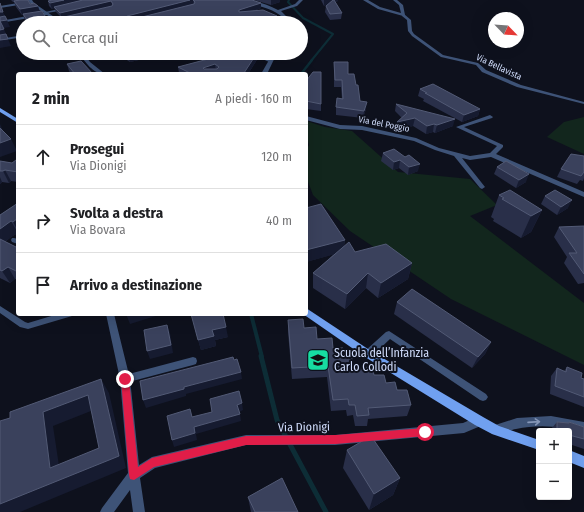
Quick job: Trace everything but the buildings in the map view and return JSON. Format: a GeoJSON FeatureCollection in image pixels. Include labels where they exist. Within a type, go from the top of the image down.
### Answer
{"type":"FeatureCollection","features":[{"type":"Feature","properties":{"kind":"main road"},"geometry":{"type":"LineString","coordinates":[[0,110],[16,120]]}},
{"type":"Feature","properties":{"kind":"main road"},"geometry":{"type":"LineString","coordinates":[[308,313],[368,354],[479,421],[496,430],[536,444]]}},
{"type":"Feature","properties":{"kind":"main road"},"geometry":{"type":"LineString","coordinates":[[572,457],[584,462]]}},
{"type":"Feature","properties":{"kind":"street"},"geometry":{"type":"LineString","coordinates":[[243,0],[278,11],[285,16]]}},
{"type":"Feature","properties":{"kind":"street"},"geometry":{"type":"LineString","coordinates":[[278,11],[296,6],[301,0]]}},
{"type":"Feature","properties":{"kind":"street"},"geometry":{"type":"LineString","coordinates":[[365,0],[379,8],[403,15],[401,6],[395,0]]}},
{"type":"Feature","properties":{"kind":"street"},"geometry":{"type":"LineString","coordinates":[[0,6],[31,1],[52,16]]}},
{"type":"Feature","properties":{"kind":"street"},"geometry":{"type":"LineString","coordinates":[[31,16],[47,13]]}},
{"type":"Feature","properties":{"kind":"street"},"geometry":{"type":"LineString","coordinates":[[0,22],[16,19]]}},
{"type":"Feature","properties":{"kind":"street"},"geometry":{"type":"LineString","coordinates":[[0,40],[16,37]]}},
{"type":"Feature","properties":{"kind":"street"},"geometry":{"type":"LineString","coordinates":[[86,60],[99,72]]}},
{"type":"Feature","properties":{"kind":"street"},"geometry":{"type":"LineString","coordinates":[[265,72],[270,61]]}},
{"type":"Feature","properties":{"kind":"street"},"geometry":{"type":"LineString","coordinates":[[490,117],[459,127],[501,146],[492,155],[584,195]]}},
{"type":"Feature","properties":{"kind":"street","name":"Via del Poggio"},"geometry":{"type":"LineString","coordinates":[[308,119],[340,127],[362,128],[416,140],[457,156],[470,158],[492,155]]}},
{"type":"Feature","properties":{"kind":"street","name":"Via del Poggio"},"geometry":{"type":"LineString","coordinates":[[457,156],[482,187]]}},
{"type":"Feature","properties":{"kind":"street"},"geometry":{"type":"LineString","coordinates":[[110,316],[125,379],[139,512]]}},
{"type":"Feature","properties":{"kind":"street","name":"Via Dionigi"},"geometry":{"type":"LineString","coordinates":[[106,512],[134,475],[152,463],[246,440],[336,440],[464,428],[479,421]]}},
{"type":"Feature","properties":{"kind":"street"},"geometry":{"type":"LineString","coordinates":[[496,430],[534,421],[573,424],[584,427]]}},
{"type":"Feature","properties":{"kind":"lane"},"geometry":{"type":"LineString","coordinates":[[47,13],[70,7]]}},
{"type":"Feature","properties":{"kind":"lane","name":"Via Bellavista"},"geometry":{"type":"LineString","coordinates":[[403,15],[409,20],[412,35],[442,56],[477,64],[484,71],[520,86],[584,103]]}},
{"type":"Feature","properties":{"kind":"lane"},"geometry":{"type":"LineString","coordinates":[[0,309],[23,325],[28,326],[62,316]]}},
{"type":"Feature","properties":{"kind":"lane"},"geometry":{"type":"LineString","coordinates":[[368,354],[389,334],[483,397]]}},
{"type":"Feature","properties":{"kind":"lane"},"geometry":{"type":"LineString","coordinates":[[125,379],[193,361]]}},
{"type":"Feature","properties":{"kind":"green space"},"geometry":{"type":"Polygon","coordinates":[[[584,117],[584,154],[547,137],[564,122],[584,117]]]}},
{"type":"Feature","properties":{"kind":"green space"},"geometry":{"type":"Polygon","coordinates":[[[308,122],[325,127],[352,131],[398,172],[470,179],[497,205],[470,216],[584,303],[584,365],[451,299],[350,231],[313,195],[308,181],[308,122]]]}},
{"type":"Feature","properties":{"kind":"waterway"},"geometry":{"type":"LineString","coordinates":[[289,0],[288,2],[301,16]]}},
{"type":"Feature","properties":{"kind":"waterway"},"geometry":{"type":"LineString","coordinates":[[308,21],[333,34],[311,61]]}},
{"type":"Feature","properties":{"kind":"waterway"},"geometry":{"type":"LineString","coordinates":[[303,72],[312,60]]}},
{"type":"Feature","properties":{"kind":"waterway"},"geometry":{"type":"LineString","coordinates":[[252,316],[262,357]]}},
{"type":"Feature","properties":{"kind":"waterway"},"geometry":{"type":"LineString","coordinates":[[261,356],[277,420],[326,512]]}},
{"type":"Feature","properties":{"kind":"place","name":"Scuola dell’Infanzia Carlo Collodi"},"geometry":{"type":"Point","coordinates":[318,360]}},
{"type":"Feature","properties":{"kind":"route"},"geometry":{"type":"LineString","coordinates":[[125,379],[134,475],[152,463],[246,440],[336,440],[425,432]]}}]}
